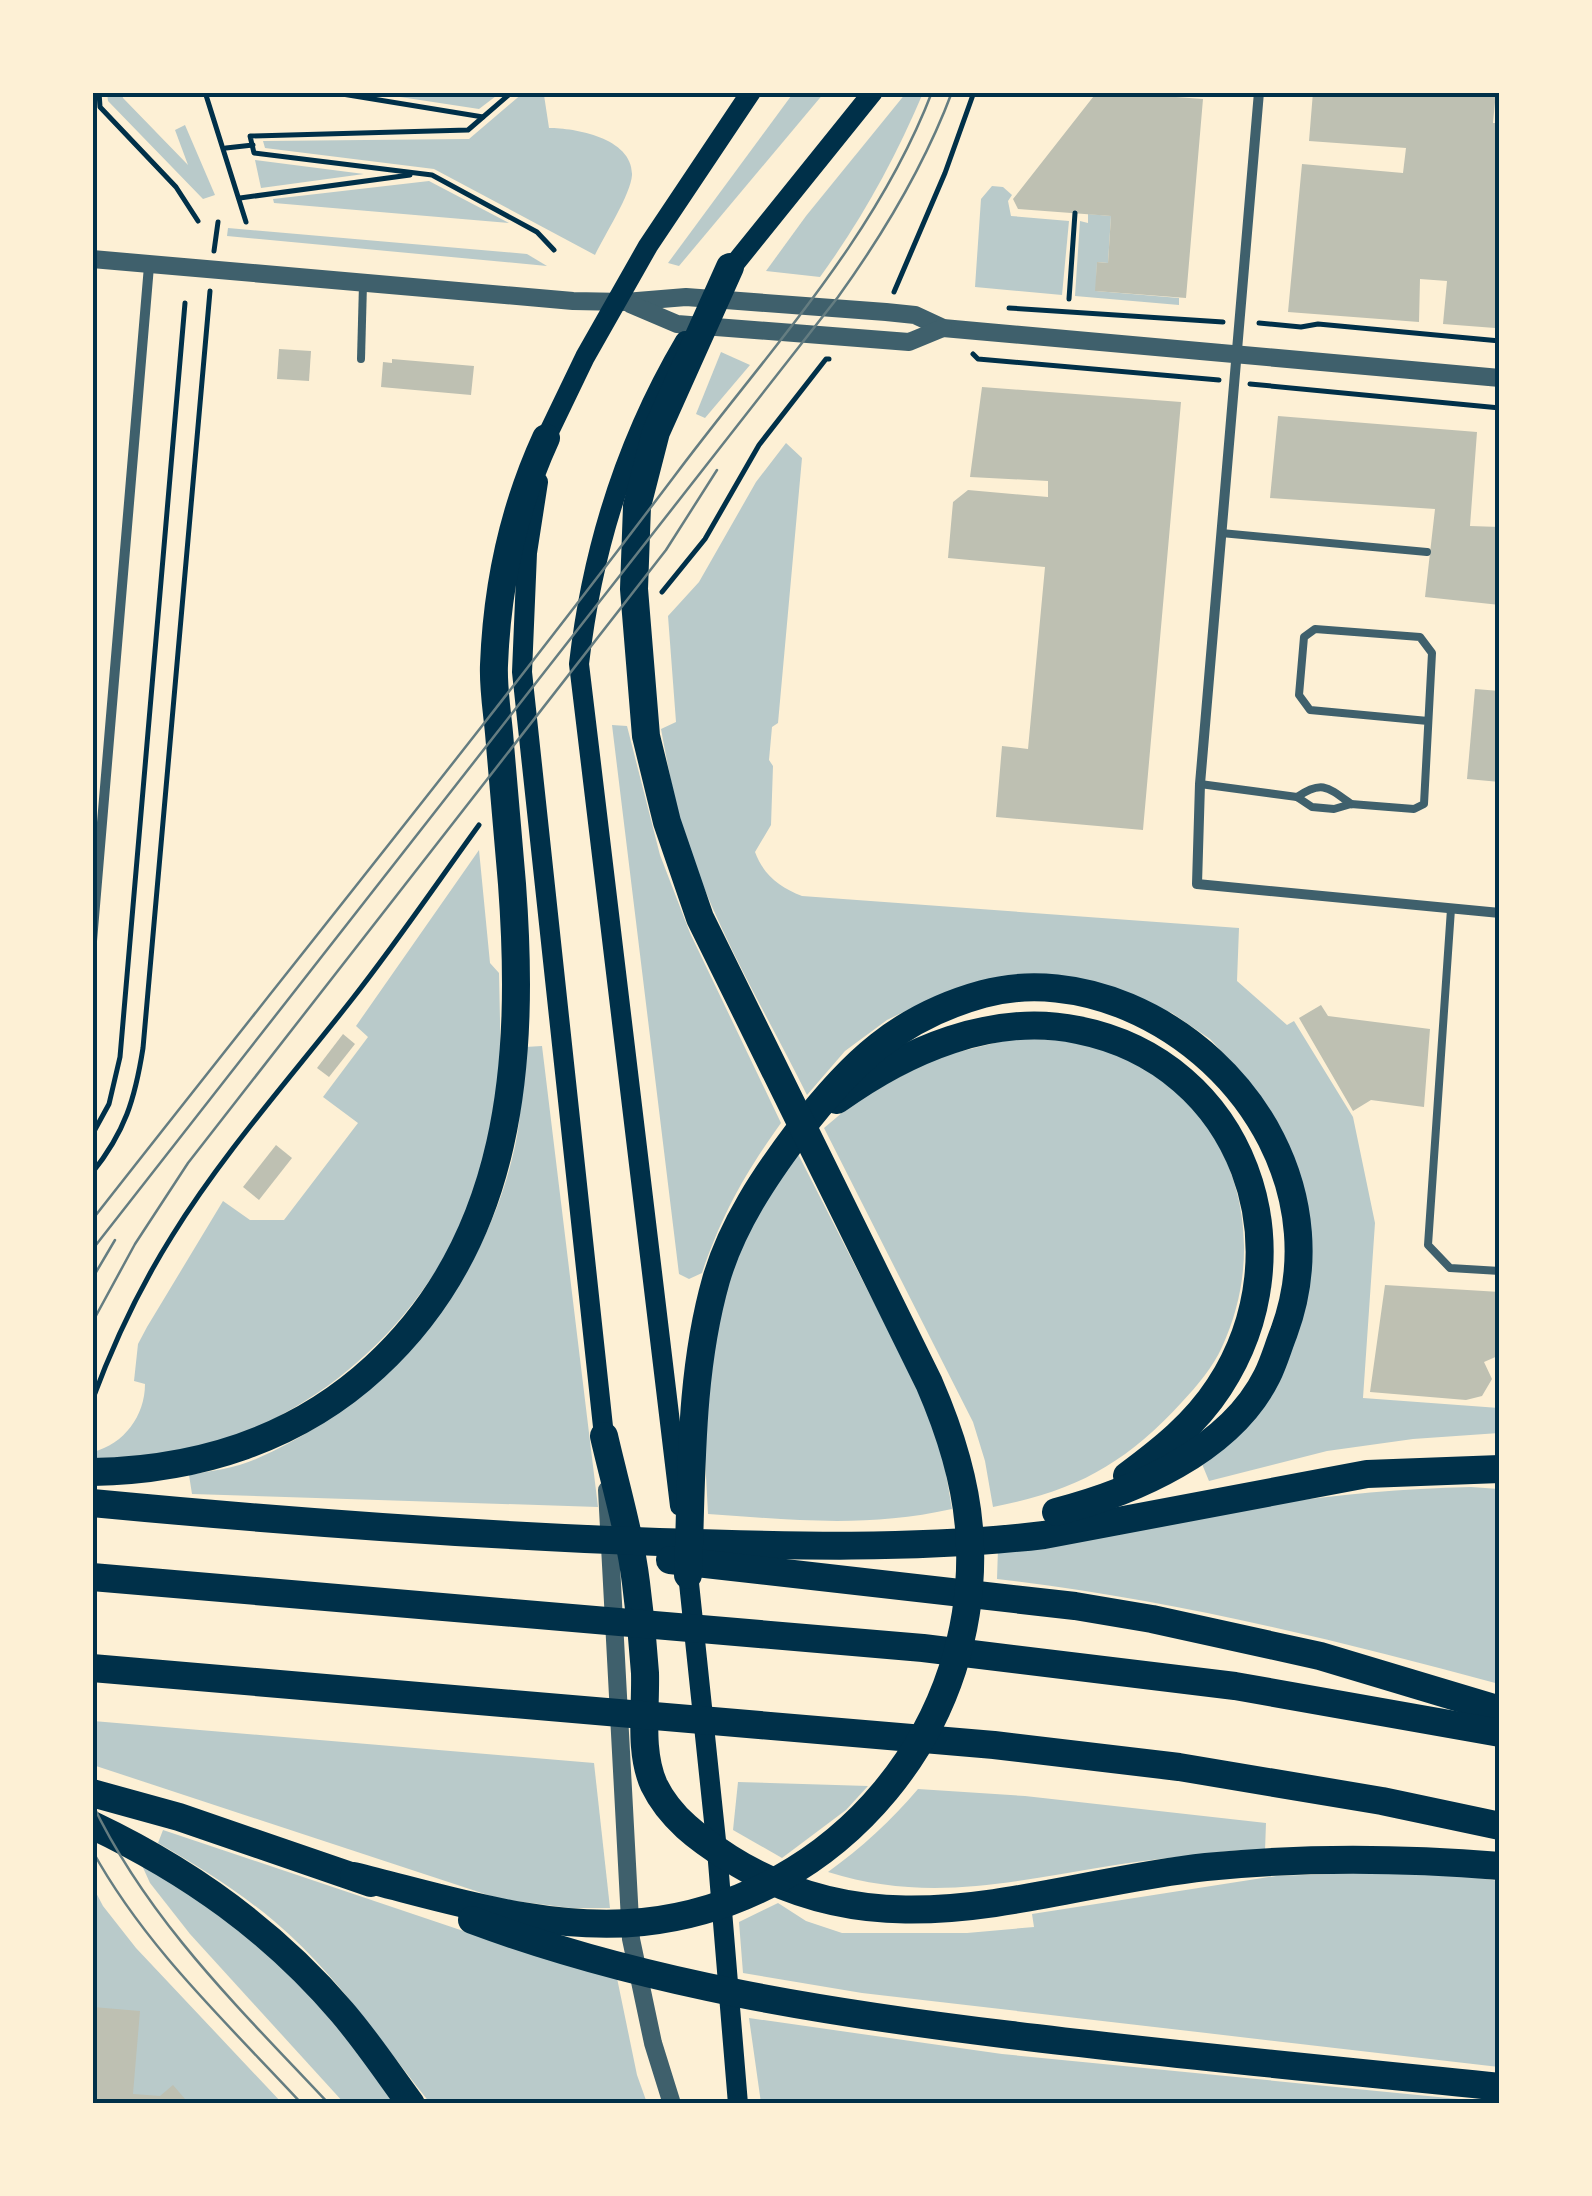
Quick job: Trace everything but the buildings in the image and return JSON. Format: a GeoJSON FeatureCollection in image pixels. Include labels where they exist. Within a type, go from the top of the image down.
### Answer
{"type":"FeatureCollection","features":[{"type":"Feature","properties":{"kind":"highway"},"geometry":{"type":"LineString","coordinates":[[505,1922],[618,1924],[710,1908],[764,1888],[798,1868],[832,1845],[874,1808],[918,1750],[937,1713],[961,1643],[970,1561],[969,1527],[949,1430],[700,918],[663,809],[642,700],[634,589],[636,524],[643,476],[656,432],[730,267]]}},
{"type":"Feature","properties":{"kind":"highway"},"geometry":{"type":"LineString","coordinates":[[92,1472],[140,1472],[210,1458],[287,1430],[348,1391],[408,1336],[451,1270],[484,1206],[504,1137],[513,1063],[512,888],[494,670],[496,615],[523,489],[546,438]]}},
{"type":"Feature","properties":{"kind":"highway"},"geometry":{"type":"LineString","coordinates":[[688,1575],[695,1408],[701,1350],[716,1278],[750,1201],[791,1141],[848,1070],[880,1043],[951,1005],[986,993],[1026,987],[1060,988],[1107,998],[1181,1034],[1210,1056],[1254,1106],[1284,1170],[1298,1236],[1288,1321],[1267,1378],[1245,1408],[1189,1457],[1141,1485],[1056,1512],[933,1542]]}},
{"type":"Feature","properties":{"kind":"highway"},"geometry":{"type":"LineString","coordinates":[[791,1141],[866,1079],[932,1046],[1000,1027],[1076,1029],[1144,1054],[1199,1096],[1222,1122],[1247,1174],[1261,1236],[1259,1278],[1240,1348],[1219,1387],[1177,1438],[1125,1478],[1056,1512]]}},
{"type":"Feature","properties":{"kind":"highway"},"geometry":{"type":"LineString","coordinates":[[604,1436],[636,1580],[644,1672],[646,1765],[663,1801],[675,1816],[748,1870],[822,1900],[914,1908],[999,1904],[1140,1875],[1241,1864],[1366,1860],[1500,1866]]}},
{"type":"Feature","properties":{"kind":"highway"},"geometry":{"type":"LineString","coordinates":[[480,1536],[788,1546],[1044,1535],[1367,1474],[1500,1468]]}},
{"type":"Feature","properties":{"kind":"highway"},"geometry":{"type":"LineString","coordinates":[[92,1502],[480,1536],[792,1576],[1075,1606],[1320,1656],[1500,1710]]}},
{"type":"Feature","properties":{"kind":"highway"},"geometry":{"type":"LineString","coordinates":[[92,1577],[923,1648],[1172,1677],[1500,1733]]}},
{"type":"Feature","properties":{"kind":"highway"},"geometry":{"type":"LineString","coordinates":[[92,1668],[994,1746],[1179,1767],[1382,1801],[1500,1826]]}},
{"type":"Feature","properties":{"kind":"highway"},"geometry":{"type":"LineString","coordinates":[[92,1676],[182,1674]]}},
{"type":"Feature","properties":{"kind":"highway"},"geometry":{"type":"LineString","coordinates":[[92,1792],[677,1979],[863,2015],[1061,2041],[1500,2087]]}},
{"type":"Feature","properties":{"kind":"highway"},"geometry":{"type":"LineString","coordinates":[[92,1825],[149,1852],[238,1910],[342,2012],[411,2104]]}},
{"type":"Feature","properties":{"kind":"main road"},"geometry":{"type":"LineString","coordinates":[[604,1436],[522,672],[527,553],[546,438],[585,357],[648,246],[751,92]]}},
{"type":"Feature","properties":{"kind":"main road"},"geometry":{"type":"LineString","coordinates":[[738,2104],[688,1575],[580,664],[586,604],[625,462],[654,394],[730,267],[873,92]]}},
{"type":"Feature","properties":{"kind":"street"},"geometry":{"type":"LineString","coordinates":[[1259,92],[1200,784],[1197,884],[1500,913]]}},
{"type":"Feature","properties":{"kind":"street"},"geometry":{"type":"LineString","coordinates":[[92,259],[574,301],[750,301],[915,316],[942,328],[1500,378]]}},
{"type":"Feature","properties":{"kind":"street"},"geometry":{"type":"LineString","coordinates":[[92,941],[149,266]]}},
{"type":"Feature","properties":{"kind":"street"},"geometry":{"type":"LineString","coordinates":[[625,302],[678,324],[908,342],[942,328]]}},
{"type":"Feature","properties":{"kind":"street"},"geometry":{"type":"LineString","coordinates":[[604,1436],[632,1939],[672,2104]]}},
{"type":"Feature","properties":{"kind":"lane"},"geometry":{"type":"LineString","coordinates":[[361,359],[363,284]]}},
{"type":"Feature","properties":{"kind":"lane"},"geometry":{"type":"LineString","coordinates":[[1221,532],[1426,552]]}},
{"type":"Feature","properties":{"kind":"lane"},"geometry":{"type":"LineString","coordinates":[[1200,784],[1297,797],[1312,807],[1334,810],[1351,804],[1414,808],[1424,804],[1432,653],[1420,637],[1315,630],[1304,637],[1300,695],[1310,710],[1428,721]]}},
{"type":"Feature","properties":{"kind":"lane"},"geometry":{"type":"LineString","coordinates":[[1297,797],[1313,786],[1330,788],[1351,804]]}},
{"type":"Feature","properties":{"kind":"lane"},"geometry":{"type":"LineString","coordinates":[[1451,908],[1428,1246],[1450,1268],[1500,1270]]}},
{"type":"Feature","properties":{"kind":"path"},"geometry":{"type":"LineString","coordinates":[[99,92],[100,107],[176,186],[198,220]]}},
{"type":"Feature","properties":{"kind":"path"},"geometry":{"type":"LineString","coordinates":[[206,92],[246,222]]}},
{"type":"Feature","properties":{"kind":"path"},"geometry":{"type":"LineString","coordinates":[[330,92],[483,117]]}},
{"type":"Feature","properties":{"kind":"path"},"geometry":{"type":"LineString","coordinates":[[512,92],[468,130],[250,136],[254,153],[432,175],[537,232],[554,250]]}},
{"type":"Feature","properties":{"kind":"path"},"geometry":{"type":"LineString","coordinates":[[896,287],[945,173],[974,92]]}},
{"type":"Feature","properties":{"kind":"path"},"geometry":{"type":"LineString","coordinates":[[224,148],[252,145]]}},
{"type":"Feature","properties":{"kind":"path"},"geometry":{"type":"LineString","coordinates":[[240,198],[418,174]]}},
{"type":"Feature","properties":{"kind":"path"},"geometry":{"type":"LineString","coordinates":[[1068,299],[1075,213]]}},
{"type":"Feature","properties":{"kind":"path"},"geometry":{"type":"LineString","coordinates":[[92,1174],[124,1126],[142,1048],[209,300]]}},
{"type":"Feature","properties":{"kind":"path"},"geometry":{"type":"LineString","coordinates":[[92,1136],[109,1104],[120,1057],[185,303]]}},
{"type":"Feature","properties":{"kind":"path"},"geometry":{"type":"LineString","coordinates":[[1279,324],[1500,341]]}},
{"type":"Feature","properties":{"kind":"path"},"geometry":{"type":"LineString","coordinates":[[665,587],[705,538],[759,445],[826,359],[845,361]]}},
{"type":"Feature","properties":{"kind":"path"},"geometry":{"type":"LineString","coordinates":[[1272,388],[1500,408]]}},
{"type":"Feature","properties":{"kind":"path"},"geometry":{"type":"LineString","coordinates":[[92,1401],[144,1286],[205,1186],[410,926],[477,828]]}},
{"type":"Feature","properties":{"kind":"shaded area"},"geometry":{"type":"Polygon","coordinates":[[[500,92],[479,109],[374,93],[500,92]]]}},
{"type":"Feature","properties":{"kind":"shaded area"},"geometry":{"type":"Polygon","coordinates":[[[794,92],[824,93],[679,266],[668,263],[794,92]]]}},
{"type":"Feature","properties":{"kind":"shaded area"},"geometry":{"type":"Polygon","coordinates":[[[107,93],[122,93],[188,165],[175,130],[185,125],[215,195],[203,199],[108,101],[107,93]]]}},
{"type":"Feature","properties":{"kind":"shaded area"},"geometry":{"type":"Polygon","coordinates":[[[523,93],[546,93],[549,128],[601,138],[623,152],[630,162],[632,175],[627,193],[595,255],[434,169],[265,148],[263,141],[469,139],[523,93]]]}},
{"type":"Feature","properties":{"kind":"shaded area"},"geometry":{"type":"Polygon","coordinates":[[[906,93],[923,93],[877,188],[820,277],[766,271],[806,216],[906,93]]]}},
{"type":"Feature","properties":{"kind":"shaded area"},"geometry":{"type":"Polygon","coordinates":[[[255,160],[364,174],[261,188],[255,160]]]}},
{"type":"Feature","properties":{"kind":"shaded area"},"geometry":{"type":"Polygon","coordinates":[[[429,181],[509,223],[274,203],[273,199],[429,181]]]}},
{"type":"Feature","properties":{"kind":"shaded area"},"geometry":{"type":"Polygon","coordinates":[[[992,186],[1003,187],[1012,195],[1008,201],[1011,216],[1069,221],[1062,295],[975,287],[981,199],[992,186]]]}},
{"type":"Feature","properties":{"kind":"shaded area"},"geometry":{"type":"Polygon","coordinates":[[[1088,214],[1111,216],[1108,263],[1097,262],[1096,291],[1179,298],[1179,305],[1075,296],[1080,221],[1088,223],[1088,214]]]}},
{"type":"Feature","properties":{"kind":"shaded area"},"geometry":{"type":"Polygon","coordinates":[[[228,228],[527,254],[547,266],[227,236],[228,228]]]}},
{"type":"Feature","properties":{"kind":"shaded area"},"geometry":{"type":"Polygon","coordinates":[[[721,352],[750,365],[705,418],[696,414],[721,352]]]}},
{"type":"Feature","properties":{"kind":"shaded area"},"geometry":{"type":"Polygon","coordinates":[[[786,443],[802,458],[778,723],[772,727],[769,760],[773,766],[771,825],[755,852],[763,868],[780,884],[802,896],[1239,928],[1237,981],[1287,1025],[1294,1021],[1353,1117],[1375,1223],[1363,1398],[1499,1408],[1499,1433],[1327,1451],[1209,1481],[1202,1464],[1301,1313],[1269,1110],[1210,1039],[1172,1013],[1134,998],[934,997],[887,1020],[845,1051],[807,1095],[727,939],[699,875],[679,814],[661,729],[676,722],[668,616],[699,582],[756,482],[786,443]]]}},
{"type":"Feature","properties":{"kind":"shaded area"},"geometry":{"type":"Polygon","coordinates":[[[612,725],[627,726],[660,855],[690,933],[781,1123],[736,1195],[702,1273],[689,1279],[679,1274],[612,725]]]}},
{"type":"Feature","properties":{"kind":"shaded area"},"geometry":{"type":"Polygon","coordinates":[[[479,850],[490,963],[499,973],[498,1093],[480,1176],[443,1259],[418,1297],[356,1364],[281,1415],[251,1432],[223,1441],[93,1469],[93,1452],[123,1435],[137,1417],[145,1384],[134,1381],[138,1344],[223,1201],[250,1220],[284,1220],[358,1123],[323,1097],[368,1037],[356,1026],[479,850]]]}},
{"type":"Feature","properties":{"kind":"shaded area"},"geometry":{"type":"Polygon","coordinates":[[[1011,1039],[1072,1042],[1108,1051],[1150,1072],[1185,1100],[1212,1134],[1231,1173],[1242,1215],[1244,1259],[1237,1303],[1222,1347],[1199,1383],[1161,1424],[1097,1472],[1050,1493],[993,1507],[973,1422],[824,1128],[856,1101],[934,1058],[1011,1039]]]}},
{"type":"Feature","properties":{"kind":"shaded area"},"geometry":{"type":"Polygon","coordinates":[[[542,1046],[598,1507],[192,1494],[189,1475],[248,1462],[303,1435],[347,1406],[423,1334],[480,1246],[501,1197],[517,1134],[525,1047],[542,1046]]]}},
{"type":"Feature","properties":{"kind":"shaded area"},"geometry":{"type":"Polygon","coordinates":[[[798,1154],[917,1387],[941,1445],[952,1509],[860,1521],[708,1514],[704,1439],[708,1381],[728,1272],[753,1218],[798,1154]]]}},
{"type":"Feature","properties":{"kind":"shaded area"},"geometry":{"type":"Polygon","coordinates":[[[1471,1487],[1499,1489],[1499,1684],[1250,1622],[997,1579],[998,1548],[1293,1501],[1471,1487]]]}},
{"type":"Feature","properties":{"kind":"shaded area"},"geometry":{"type":"Polygon","coordinates":[[[93,1721],[594,1763],[610,1908],[570,1908],[500,1899],[93,1765],[93,1721]]]}},
{"type":"Feature","properties":{"kind":"shaded area"},"geometry":{"type":"Polygon","coordinates":[[[738,1782],[868,1786],[846,1810],[782,1858],[733,1830],[738,1782]]]}},
{"type":"Feature","properties":{"kind":"shaded area"},"geometry":{"type":"Polygon","coordinates":[[[918,1789],[1025,1796],[1266,1823],[1265,1851],[1158,1859],[968,1887],[900,1886],[828,1872],[875,1834],[918,1789]]]}},
{"type":"Feature","properties":{"kind":"shaded area"},"geometry":{"type":"Polygon","coordinates":[[[163,1830],[508,1946],[617,1978],[637,2075],[647,2103],[430,2103],[318,1963],[246,1899],[158,1843],[163,1830]]]}},
{"type":"Feature","properties":{"kind":"shaded area"},"geometry":{"type":"Polygon","coordinates":[[[140,1861],[229,1918],[328,2011],[396,2103],[344,2103],[190,1934],[150,1883],[140,1861]]]}},
{"type":"Feature","properties":{"kind":"shaded area"},"geometry":{"type":"Polygon","coordinates":[[[1387,1872],[1499,1881],[1499,2067],[862,1993],[743,1973],[739,1922],[778,1903],[806,1921],[842,1933],[967,1933],[1034,1927],[1032,1914],[1276,1876],[1387,1872]]]}},
{"type":"Feature","properties":{"kind":"shaded area"},"geometry":{"type":"Polygon","coordinates":[[[92,1885],[103,1906],[136,1948],[282,2103],[93,2103],[92,1885]]]}},
{"type":"Feature","properties":{"kind":"shaded area"},"geometry":{"type":"Polygon","coordinates":[[[749,2018],[1002,2054],[1499,2103],[761,2103],[749,2018]]]}},
{"type":"Feature","properties":{"kind":"tram line"},"geometry":{"type":"LineString","coordinates":[[92,1220],[818,292],[881,196],[932,92]]}},
{"type":"Feature","properties":{"kind":"tram line"},"geometry":{"type":"LineString","coordinates":[[92,1250],[838,297],[902,199],[952,92]]}},
{"type":"Feature","properties":{"kind":"tram line"},"geometry":{"type":"LineString","coordinates":[[92,1323],[135,1244],[188,1163],[666,550],[717,470]]}},
{"type":"Feature","properties":{"kind":"tram line"},"geometry":{"type":"LineString","coordinates":[[92,1279],[115,1240]]}},
{"type":"Feature","properties":{"kind":"tram line"},"geometry":{"type":"LineString","coordinates":[[92,1803],[140,1887],[168,1925],[230,1999],[329,2104]]}},
{"type":"Feature","properties":{"kind":"tram line"},"geometry":{"type":"LineString","coordinates":[[92,1850],[162,1952],[302,2104]]}}]}
